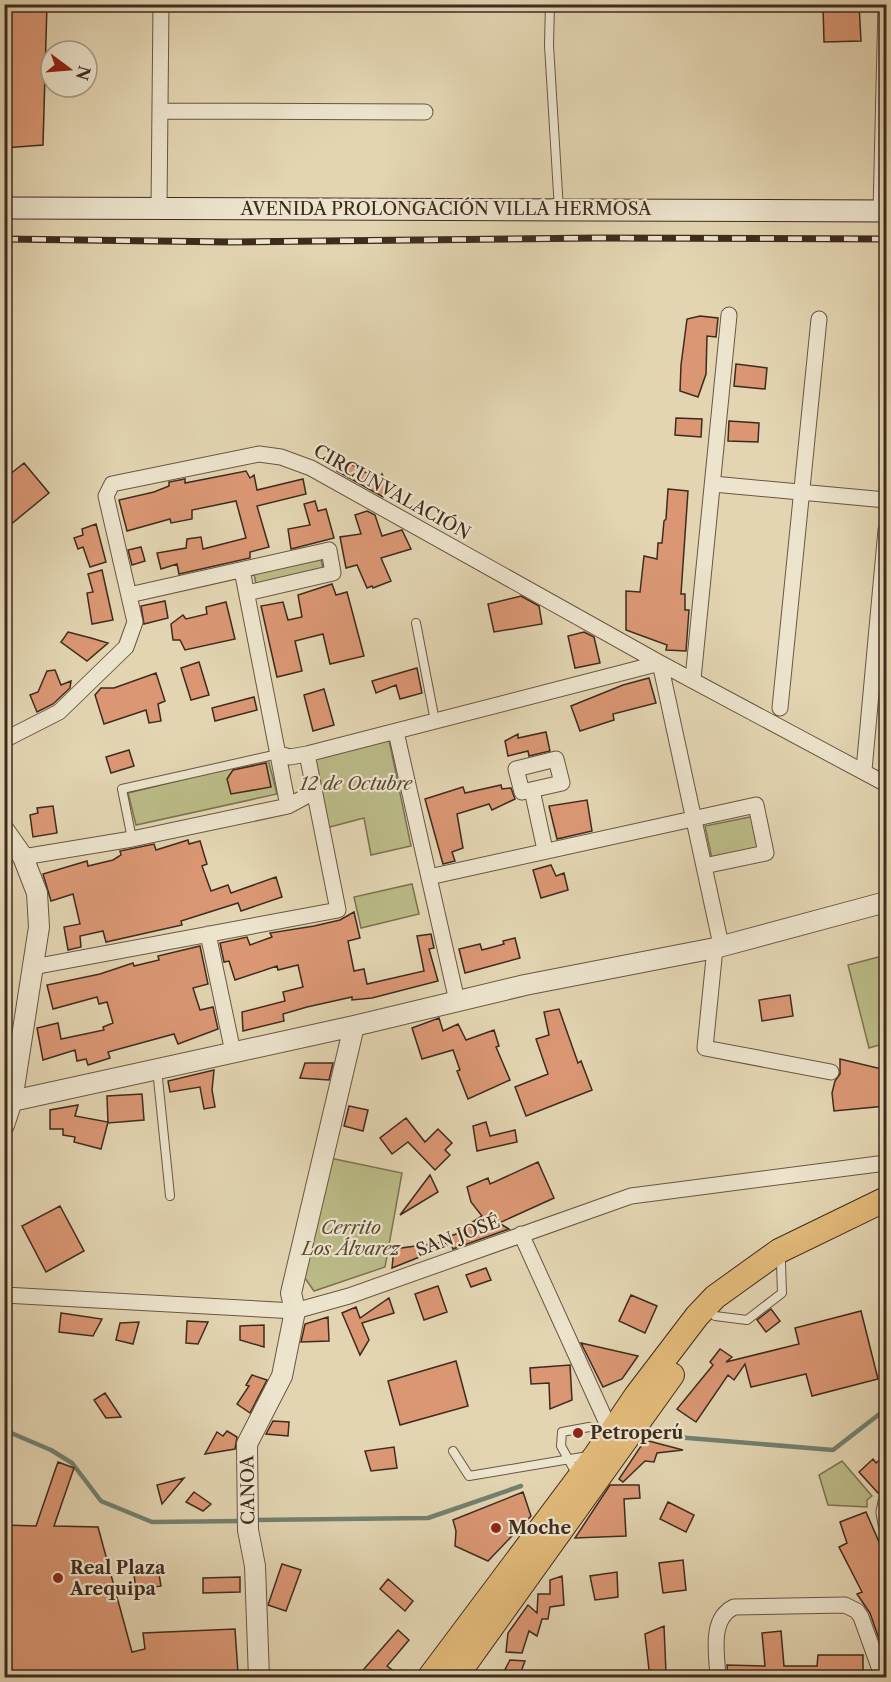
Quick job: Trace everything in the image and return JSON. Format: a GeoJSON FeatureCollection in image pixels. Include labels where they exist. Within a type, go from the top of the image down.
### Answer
{"type":"FeatureCollection","features":[{"type":"Feature","properties":{"kind":"main road","name":"AVENIDA PROLONGACIÓN VILLA HERMOSA"},"geometry":{"type":"LineString","coordinates":[[4,208],[884,211]]}},
{"type":"Feature","properties":{"kind":"main road"},"geometry":{"type":"LineString","coordinates":[[455,1677],[697,1316],[715,1297],[779,1251],[886,1199]]}},
{"type":"Feature","properties":{"kind":"main road"},"geometry":{"type":"LineString","coordinates":[[429,1677],[573,1468],[596,1455],[618,1436],[715,1316],[746,1286],[781,1263],[825,1239],[886,1211]]}},
{"type":"Feature","properties":{"kind":"street"},"geometry":{"type":"LineString","coordinates":[[159,208],[162,4]]}},
{"type":"Feature","properties":{"kind":"street"},"geometry":{"type":"LineString","coordinates":[[884,211],[886,4]]}},
{"type":"Feature","properties":{"kind":"street"},"geometry":{"type":"LineString","coordinates":[[160,111],[425,112]]}},
{"type":"Feature","properties":{"kind":"street"},"geometry":{"type":"LineString","coordinates":[[693,679],[729,315]]}},
{"type":"Feature","properties":{"kind":"street"},"geometry":{"type":"LineString","coordinates":[[780,708],[819,319]]}},
{"type":"Feature","properties":{"kind":"street","name":"CIRCUNVALACIÓN"},"geometry":{"type":"LineString","coordinates":[[4,740],[59,712],[126,646],[135,622],[106,495],[112,484],[259,454],[281,457],[311,468],[660,663],[864,770],[886,784]]}},
{"type":"Feature","properties":{"kind":"street"},"geometry":{"type":"LineString","coordinates":[[713,484],[886,500]]}},
{"type":"Feature","properties":{"kind":"street"},"geometry":{"type":"LineString","coordinates":[[864,770],[880,660],[886,531]]}},
{"type":"Feature","properties":{"kind":"street"},"geometry":{"type":"LineString","coordinates":[[129,595],[328,550],[333,573],[247,593]]}},
{"type":"Feature","properties":{"kind":"street"},"geometry":{"type":"LineString","coordinates":[[242,570],[288,806]]}},
{"type":"Feature","properties":{"kind":"street"},"geometry":{"type":"LineString","coordinates":[[279,754],[290,757],[307,754],[660,663],[704,866],[718,946],[705,1048],[831,1072]]}},
{"type":"Feature","properties":{"kind":"street"},"geometry":{"type":"LineString","coordinates":[[396,732],[457,1001]]}},
{"type":"Feature","properties":{"kind":"street"},"geometry":{"type":"LineString","coordinates":[[33,967],[338,910],[307,754]]}},
{"type":"Feature","properties":{"kind":"street"},"geometry":{"type":"LineString","coordinates":[[532,790],[545,850]]}},
{"type":"Feature","properties":{"kind":"street"},"geometry":{"type":"LineString","coordinates":[[23,857],[132,839],[288,806],[314,792]]}},
{"type":"Feature","properties":{"kind":"street"},"geometry":{"type":"LineString","coordinates":[[429,877],[756,805],[766,853],[704,866]]}},
{"type":"Feature","properties":{"kind":"street"},"geometry":{"type":"LineString","coordinates":[[4,830],[23,857],[37,893],[39,927],[4,1125]]}},
{"type":"Feature","properties":{"kind":"street"},"geometry":{"type":"LineString","coordinates":[[8,1101],[354,1026],[457,1001],[718,946],[886,902]]}},
{"type":"Feature","properties":{"kind":"street"},"geometry":{"type":"LineString","coordinates":[[208,934],[233,1052]]}},
{"type":"Feature","properties":{"kind":"street","name":"CANOA"},"geometry":{"type":"LineString","coordinates":[[259,1677],[255,1566],[248,1530],[247,1444],[282,1376],[295,1311],[291,1293],[354,1026]]}},
{"type":"Feature","properties":{"kind":"street","name":"SAN JOSÉ"},"geometry":{"type":"LineString","coordinates":[[4,1295],[295,1311],[349,1296],[631,1196],[886,1163]]}},
{"type":"Feature","properties":{"kind":"street"},"geometry":{"type":"LineString","coordinates":[[521,1234],[618,1436]]}},
{"type":"Feature","properties":{"kind":"street"},"geometry":{"type":"LineString","coordinates":[[886,1502],[884,1512],[886,1524]]}},
{"type":"Feature","properties":{"kind":"street"},"geometry":{"type":"LineString","coordinates":[[718,1677],[717,1632],[722,1615],[728,1610],[735,1607],[845,1605],[857,1611],[861,1617],[883,1677]]}},
{"type":"Feature","properties":{"kind":"lane"},"geometry":{"type":"LineString","coordinates":[[550,4],[549,45],[559,210]]}},
{"type":"Feature","properties":{"kind":"lane"},"geometry":{"type":"LineString","coordinates":[[416,623],[435,722]]}},
{"type":"Feature","properties":{"kind":"lane"},"geometry":{"type":"LineString","coordinates":[[132,839],[122,789],[279,754]]}},
{"type":"Feature","properties":{"kind":"lane"},"geometry":{"type":"LineString","coordinates":[[156,1068],[170,1196]]}},
{"type":"Feature","properties":{"kind":"lane"},"geometry":{"type":"LineString","coordinates":[[453,1451],[470,1476],[573,1468],[561,1446],[562,1432],[589,1427],[618,1436]]}},
{"type":"Feature","properties":{"kind":"green space"},"geometry":{"type":"Polygon","coordinates":[[[321,559],[323,568],[256,584],[254,574],[321,559]]]}},
{"type":"Feature","properties":{"kind":"green space","name":"12 de Octubre"},"geometry":{"type":"Polygon","coordinates":[[[389,740],[411,846],[371,855],[364,818],[326,828],[313,760],[316,757],[389,740]]]}},
{"type":"Feature","properties":{"kind":"green space"},"geometry":{"type":"Polygon","coordinates":[[[268,759],[277,794],[136,825],[128,793],[268,759]]]}},
{"type":"Feature","properties":{"kind":"green space"},"geometry":{"type":"Polygon","coordinates":[[[755,816],[762,849],[712,859],[705,826],[755,816]]]}},
{"type":"Feature","properties":{"kind":"green space"},"geometry":{"type":"Polygon","coordinates":[[[412,884],[419,914],[361,928],[354,897],[412,884]]]}},
{"type":"Feature","properties":{"kind":"green space"},"geometry":{"type":"Polygon","coordinates":[[[886,955],[886,1043],[869,1048],[848,965],[886,955]]]}},
{"type":"Feature","properties":{"kind":"green space","name":"Cerrito Los Álvarez"},"geometry":{"type":"Polygon","coordinates":[[[330,1158],[402,1173],[385,1267],[314,1291],[302,1274],[330,1158]]]}},
{"type":"Feature","properties":{"kind":"green space"},"geometry":{"type":"Polygon","coordinates":[[[842,1461],[872,1496],[867,1500],[867,1507],[828,1505],[819,1475],[842,1461]]]}},
{"type":"Feature","properties":{"kind":"building"},"geometry":{"type":"Polygon","coordinates":[[[4,4],[47,4],[46,39],[39,39],[39,99],[44,99],[43,145],[4,148],[4,4]]]}},
{"type":"Feature","properties":{"kind":"building"},"geometry":{"type":"Polygon","coordinates":[[[859,4],[861,41],[824,42],[823,5],[859,4]]]}},
{"type":"Feature","properties":{"kind":"building"},"geometry":{"type":"Polygon","coordinates":[[[700,316],[718,318],[716,337],[707,336],[706,374],[698,397],[680,391],[687,319],[700,316]]]}},
{"type":"Feature","properties":{"kind":"building"},"geometry":{"type":"Polygon","coordinates":[[[736,364],[767,368],[765,389],[734,386],[736,364]]]}},
{"type":"Feature","properties":{"kind":"building"},"geometry":{"type":"Polygon","coordinates":[[[676,418],[702,419],[701,437],[675,435],[676,418]]]}},
{"type":"Feature","properties":{"kind":"building"},"geometry":{"type":"Polygon","coordinates":[[[729,421],[759,423],[758,442],[728,441],[729,421]]]}},
{"type":"Feature","properties":{"kind":"building"},"geometry":{"type":"Polygon","coordinates":[[[344,460],[379,480],[382,474],[388,487],[383,497],[337,471],[344,460]]]}},
{"type":"Feature","properties":{"kind":"building"},"geometry":{"type":"Polygon","coordinates":[[[24,463],[49,493],[4,530],[4,479],[24,463]]]}},
{"type":"Feature","properties":{"kind":"building"},"geometry":{"type":"Polygon","coordinates":[[[246,471],[250,478],[254,475],[257,490],[303,479],[306,494],[257,506],[269,547],[250,552],[250,558],[179,574],[177,564],[161,569],[157,553],[186,548],[187,539],[201,537],[203,549],[246,538],[236,501],[192,510],[192,519],[171,523],[170,519],[127,531],[119,500],[154,492],[169,486],[169,482],[185,479],[185,483],[246,471]]]}},
{"type":"Feature","properties":{"kind":"building"},"geometry":{"type":"Polygon","coordinates":[[[668,489],[688,491],[681,594],[685,594],[685,610],[689,610],[686,651],[666,650],[667,645],[626,630],[626,591],[640,592],[644,556],[657,559],[658,543],[662,543],[666,519],[668,489]]]}},
{"type":"Feature","properties":{"kind":"building"},"geometry":{"type":"Polygon","coordinates":[[[315,501],[318,511],[326,509],[334,538],[291,549],[288,529],[310,525],[304,504],[315,501]]]}},
{"type":"Feature","properties":{"kind":"building"},"geometry":{"type":"Polygon","coordinates":[[[367,511],[375,515],[382,536],[402,530],[411,549],[381,558],[391,581],[373,588],[372,586],[367,588],[357,565],[346,568],[340,537],[361,534],[355,515],[367,511]]]}},
{"type":"Feature","properties":{"kind":"building"},"geometry":{"type":"Polygon","coordinates":[[[96,524],[106,562],[90,567],[83,547],[78,549],[74,538],[83,535],[82,529],[96,524]]]}},
{"type":"Feature","properties":{"kind":"building"},"geometry":{"type":"Polygon","coordinates":[[[141,547],[145,561],[132,565],[128,550],[141,547]]]}},
{"type":"Feature","properties":{"kind":"building"},"geometry":{"type":"Polygon","coordinates":[[[102,570],[113,620],[92,624],[87,593],[93,592],[88,574],[102,570]]]}},
{"type":"Feature","properties":{"kind":"building"},"geometry":{"type":"Polygon","coordinates":[[[332,584],[336,595],[347,592],[364,656],[330,664],[323,634],[295,641],[302,671],[277,677],[261,606],[283,602],[288,620],[302,617],[298,595],[332,584]]]}},
{"type":"Feature","properties":{"kind":"building"},"geometry":{"type":"Polygon","coordinates":[[[521,596],[539,606],[542,624],[494,632],[488,604],[521,596]]]}},
{"type":"Feature","properties":{"kind":"building"},"geometry":{"type":"Polygon","coordinates":[[[165,601],[168,618],[144,624],[141,606],[165,601]]]}},
{"type":"Feature","properties":{"kind":"building"},"geometry":{"type":"Polygon","coordinates":[[[226,602],[235,639],[185,650],[180,640],[173,640],[171,624],[183,615],[186,619],[207,614],[206,607],[226,602]]]}},
{"type":"Feature","properties":{"kind":"building"},"geometry":{"type":"Polygon","coordinates":[[[68,632],[108,643],[87,661],[61,642],[68,632]]]}},
{"type":"Feature","properties":{"kind":"building"},"geometry":{"type":"Polygon","coordinates":[[[584,632],[594,637],[600,663],[575,668],[568,636],[584,632]]]}},
{"type":"Feature","properties":{"kind":"building"},"geometry":{"type":"Polygon","coordinates":[[[199,662],[209,695],[191,700],[181,668],[199,662]]]}},
{"type":"Feature","properties":{"kind":"building"},"geometry":{"type":"Polygon","coordinates":[[[417,668],[422,693],[400,699],[396,685],[376,693],[372,681],[417,668]]]}},
{"type":"Feature","properties":{"kind":"building"},"geometry":{"type":"Polygon","coordinates":[[[55,670],[61,685],[71,681],[70,688],[53,704],[37,712],[30,695],[38,692],[47,671],[55,670]]]}},
{"type":"Feature","properties":{"kind":"building"},"geometry":{"type":"Polygon","coordinates":[[[156,673],[165,701],[158,704],[161,721],[149,723],[146,710],[104,724],[95,695],[101,688],[114,688],[156,673]]]}},
{"type":"Feature","properties":{"kind":"building"},"geometry":{"type":"Polygon","coordinates":[[[649,678],[656,703],[613,714],[614,720],[580,731],[571,706],[623,685],[649,678]]]}},
{"type":"Feature","properties":{"kind":"building"},"geometry":{"type":"Polygon","coordinates":[[[324,689],[334,725],[313,731],[304,695],[324,689]]]}},
{"type":"Feature","properties":{"kind":"building"},"geometry":{"type":"Polygon","coordinates":[[[254,697],[257,710],[215,721],[212,708],[254,697]]]}},
{"type":"Feature","properties":{"kind":"building"},"geometry":{"type":"Polygon","coordinates":[[[546,732],[550,751],[529,756],[528,751],[508,756],[505,741],[518,734],[518,738],[546,732]]]}},
{"type":"Feature","properties":{"kind":"building"},"geometry":{"type":"Polygon","coordinates":[[[129,750],[134,766],[111,773],[106,757],[129,750]]]}},
{"type":"Feature","properties":{"kind":"building"},"geometry":{"type":"Polygon","coordinates":[[[266,763],[271,787],[231,794],[227,779],[233,770],[266,763]]]}},
{"type":"Feature","properties":{"kind":"building"},"geometry":{"type":"Polygon","coordinates":[[[501,785],[502,789],[511,788],[515,799],[492,810],[489,804],[457,814],[463,848],[452,852],[455,861],[443,864],[425,799],[463,787],[465,793],[501,785]]]}},
{"type":"Feature","properties":{"kind":"building"},"geometry":{"type":"Polygon","coordinates":[[[587,800],[592,831],[557,839],[549,806],[587,800]]]}},
{"type":"Feature","properties":{"kind":"building"},"geometry":{"type":"Polygon","coordinates":[[[53,806],[57,833],[33,837],[30,815],[38,813],[37,808],[53,806]]]}},
{"type":"Feature","properties":{"kind":"building"},"geometry":{"type":"Polygon","coordinates":[[[188,840],[189,844],[200,841],[207,864],[202,866],[211,891],[228,885],[231,893],[276,877],[282,897],[241,911],[238,903],[181,921],[182,925],[106,942],[103,931],[80,936],[81,947],[68,950],[64,927],[80,924],[73,894],[51,901],[43,874],[87,861],[88,866],[113,860],[121,855],[120,851],[154,844],[156,850],[188,840]]]}},
{"type":"Feature","properties":{"kind":"building"},"geometry":{"type":"Polygon","coordinates":[[[551,865],[556,876],[564,873],[568,890],[541,898],[533,870],[551,865]]]}},
{"type":"Feature","properties":{"kind":"building"},"geometry":{"type":"Polygon","coordinates":[[[354,912],[360,938],[348,941],[354,971],[364,969],[367,984],[424,971],[417,936],[431,934],[434,948],[429,949],[438,981],[372,998],[352,1000],[352,997],[307,1007],[283,1014],[284,1021],[243,1031],[242,1012],[285,1001],[283,992],[303,987],[298,965],[278,970],[277,966],[235,980],[229,961],[224,962],[220,943],[247,937],[250,945],[272,937],[270,933],[340,920],[354,912]]]}},
{"type":"Feature","properties":{"kind":"building"},"geometry":{"type":"Polygon","coordinates":[[[515,938],[520,958],[465,973],[459,949],[480,944],[482,950],[504,944],[503,941],[515,938]]]}},
{"type":"Feature","properties":{"kind":"building"},"geometry":{"type":"Polygon","coordinates":[[[200,946],[208,984],[193,988],[200,1010],[213,1007],[218,1029],[178,1044],[174,1034],[108,1052],[110,1058],[88,1065],[86,1059],[77,1061],[75,1050],[43,1060],[37,1028],[58,1023],[61,1039],[104,1030],[103,1027],[113,1023],[107,1002],[99,1004],[97,997],[53,1009],[47,985],[100,974],[133,963],[134,966],[159,960],[158,956],[200,946]]]}},
{"type":"Feature","properties":{"kind":"building"},"geometry":{"type":"Polygon","coordinates":[[[790,995],[793,1016],[762,1021],[759,1000],[790,995]]]}},
{"type":"Feature","properties":{"kind":"building"},"geometry":{"type":"Polygon","coordinates":[[[559,1009],[578,1063],[581,1061],[592,1090],[526,1116],[515,1087],[548,1074],[536,1039],[549,1035],[544,1012],[559,1009]]]}},
{"type":"Feature","properties":{"kind":"building"},"geometry":{"type":"Polygon","coordinates":[[[439,1018],[443,1031],[458,1024],[466,1040],[494,1030],[499,1046],[496,1047],[510,1080],[468,1099],[457,1071],[460,1070],[453,1050],[422,1059],[412,1028],[439,1018]]]}},
{"type":"Feature","properties":{"kind":"building"},"geometry":{"type":"Polygon","coordinates":[[[840,1059],[886,1070],[886,1106],[834,1111],[832,1093],[835,1081],[840,1074],[840,1059]]]}},
{"type":"Feature","properties":{"kind":"building"},"geometry":{"type":"Polygon","coordinates":[[[305,1063],[333,1063],[329,1080],[300,1078],[305,1063]]]}},
{"type":"Feature","properties":{"kind":"building"},"geometry":{"type":"Polygon","coordinates":[[[214,1070],[212,1090],[215,1107],[204,1109],[200,1087],[170,1092],[168,1081],[214,1070]]]}},
{"type":"Feature","properties":{"kind":"building"},"geometry":{"type":"Polygon","coordinates":[[[142,1094],[144,1120],[108,1123],[107,1096],[142,1094]]]}},
{"type":"Feature","properties":{"kind":"building"},"geometry":{"type":"Polygon","coordinates":[[[78,1105],[75,1116],[108,1122],[101,1149],[74,1142],[75,1137],[63,1135],[63,1129],[50,1129],[50,1110],[78,1105]]]}},
{"type":"Feature","properties":{"kind":"building"},"geometry":{"type":"Polygon","coordinates":[[[349,1106],[368,1110],[363,1131],[344,1126],[349,1106]]]}},
{"type":"Feature","properties":{"kind":"building"},"geometry":{"type":"Polygon","coordinates":[[[406,1118],[425,1142],[438,1129],[452,1143],[445,1150],[450,1155],[435,1170],[408,1142],[392,1154],[380,1138],[406,1118]]]}},
{"type":"Feature","properties":{"kind":"building"},"geometry":{"type":"Polygon","coordinates":[[[486,1122],[490,1136],[515,1130],[517,1142],[477,1151],[473,1126],[486,1122]]]}},
{"type":"Feature","properties":{"kind":"building"},"geometry":{"type":"Polygon","coordinates":[[[538,1162],[554,1198],[499,1223],[509,1229],[453,1249],[448,1237],[464,1231],[463,1228],[482,1216],[471,1202],[467,1187],[488,1178],[490,1184],[538,1162]]]}},
{"type":"Feature","properties":{"kind":"building"},"geometry":{"type":"Polygon","coordinates":[[[430,1175],[438,1192],[400,1215],[430,1175]]]}},
{"type":"Feature","properties":{"kind":"building"},"geometry":{"type":"Polygon","coordinates":[[[60,1206],[84,1251],[46,1272],[22,1226],[60,1206]]]}},
{"type":"Feature","properties":{"kind":"building"},"geometry":{"type":"Polygon","coordinates":[[[445,1242],[447,1246],[392,1268],[394,1249],[445,1242]]]}},
{"type":"Feature","properties":{"kind":"building"},"geometry":{"type":"Polygon","coordinates":[[[486,1268],[491,1280],[471,1287],[466,1275],[486,1268]]]}},
{"type":"Feature","properties":{"kind":"building"},"geometry":{"type":"Polygon","coordinates":[[[438,1286],[447,1312],[424,1320],[415,1294],[438,1286]]]}},
{"type":"Feature","properties":{"kind":"building"},"geometry":{"type":"Polygon","coordinates":[[[631,1295],[657,1306],[645,1333],[619,1321],[631,1295]]]}},
{"type":"Feature","properties":{"kind":"building"},"geometry":{"type":"Polygon","coordinates":[[[389,1298],[394,1313],[362,1323],[369,1340],[360,1355],[342,1313],[356,1307],[360,1318],[389,1298]]]}},
{"type":"Feature","properties":{"kind":"building"},"geometry":{"type":"Polygon","coordinates":[[[771,1309],[780,1321],[766,1332],[757,1320],[771,1309]]]}},
{"type":"Feature","properties":{"kind":"building"},"geometry":{"type":"Polygon","coordinates":[[[861,1311],[878,1379],[812,1396],[806,1374],[751,1387],[745,1364],[734,1380],[728,1375],[696,1422],[677,1409],[713,1365],[710,1362],[720,1349],[732,1357],[726,1362],[799,1344],[795,1328],[861,1311]]]}},
{"type":"Feature","properties":{"kind":"building"},"geometry":{"type":"Polygon","coordinates":[[[61,1313],[102,1319],[93,1336],[59,1332],[61,1313]]]}},
{"type":"Feature","properties":{"kind":"building"},"geometry":{"type":"Polygon","coordinates":[[[328,1317],[329,1341],[301,1342],[305,1324],[328,1317]]]}},
{"type":"Feature","properties":{"kind":"building"},"geometry":{"type":"Polygon","coordinates":[[[187,1321],[208,1322],[198,1344],[186,1343],[187,1321]]]}},
{"type":"Feature","properties":{"kind":"building"},"geometry":{"type":"Polygon","coordinates":[[[139,1322],[133,1344],[116,1340],[120,1323],[139,1322]]]}},
{"type":"Feature","properties":{"kind":"building"},"geometry":{"type":"Polygon","coordinates":[[[264,1325],[264,1347],[240,1340],[240,1326],[264,1325]]]}},
{"type":"Feature","properties":{"kind":"building"},"geometry":{"type":"Polygon","coordinates":[[[581,1343],[638,1356],[622,1379],[603,1387],[581,1343]]]}},
{"type":"Feature","properties":{"kind":"building"},"geometry":{"type":"Polygon","coordinates":[[[456,1361],[468,1406],[400,1425],[388,1381],[456,1361]]]}},
{"type":"Feature","properties":{"kind":"building"},"geometry":{"type":"Polygon","coordinates":[[[570,1365],[572,1400],[550,1409],[549,1383],[531,1384],[530,1368],[570,1365]]]}},
{"type":"Feature","properties":{"kind":"building"},"geometry":{"type":"Polygon","coordinates":[[[252,1375],[267,1380],[250,1413],[237,1404],[249,1386],[246,1385],[252,1375]]]}},
{"type":"Feature","properties":{"kind":"building"},"geometry":{"type":"Polygon","coordinates":[[[105,1393],[121,1417],[106,1418],[94,1400],[105,1393]]]}},
{"type":"Feature","properties":{"kind":"building"},"geometry":{"type":"Polygon","coordinates":[[[273,1421],[289,1422],[288,1436],[266,1434],[273,1421]]]}},
{"type":"Feature","properties":{"kind":"building"},"geometry":{"type":"Polygon","coordinates":[[[227,1431],[237,1437],[235,1449],[205,1454],[217,1432],[223,1436],[227,1431]]]}},
{"type":"Feature","properties":{"kind":"building"},"geometry":{"type":"Polygon","coordinates":[[[645,1440],[683,1450],[657,1453],[654,1462],[645,1461],[623,1482],[619,1479],[645,1440]]]}},
{"type":"Feature","properties":{"kind":"building"},"geometry":{"type":"Polygon","coordinates":[[[394,1447],[397,1468],[371,1471],[365,1451],[394,1447]]]}},
{"type":"Feature","properties":{"kind":"building"},"geometry":{"type":"Polygon","coordinates":[[[886,1454],[886,1486],[878,1493],[859,1472],[873,1459],[876,1463],[886,1454]]]}},
{"type":"Feature","properties":{"kind":"building","name":"Real Plaza Arequipa"},"geometry":{"type":"Polygon","coordinates":[[[58,1462],[74,1468],[54,1526],[98,1527],[132,1652],[145,1649],[143,1633],[235,1629],[238,1673],[204,1677],[4,1677],[4,1525],[36,1526],[58,1462]]]}},
{"type":"Feature","properties":{"kind":"building"},"geometry":{"type":"Polygon","coordinates":[[[184,1478],[162,1504],[157,1485],[184,1478]]]}},
{"type":"Feature","properties":{"kind":"building"},"geometry":{"type":"Polygon","coordinates":[[[610,1485],[639,1485],[640,1498],[624,1499],[626,1536],[575,1538],[610,1485]]]}},
{"type":"Feature","properties":{"kind":"building"},"geometry":{"type":"Polygon","coordinates":[[[194,1492],[211,1504],[203,1511],[186,1502],[194,1492]]]}},
{"type":"Feature","properties":{"kind":"building"},"geometry":{"type":"Polygon","coordinates":[[[523,1492],[531,1516],[488,1561],[455,1546],[456,1531],[453,1520],[523,1492]]]}},
{"type":"Feature","properties":{"kind":"building"},"geometry":{"type":"Polygon","coordinates":[[[668,1502],[694,1515],[686,1532],[660,1519],[668,1502]]]}},
{"type":"Feature","properties":{"kind":"building"},"geometry":{"type":"Polygon","coordinates":[[[866,1512],[886,1558],[886,1659],[870,1613],[857,1594],[862,1592],[839,1547],[847,1543],[840,1522],[866,1512]]]}},
{"type":"Feature","properties":{"kind":"building"},"geometry":{"type":"Polygon","coordinates":[[[683,1560],[686,1590],[663,1593],[659,1563],[683,1560]]]}},
{"type":"Feature","properties":{"kind":"building"},"geometry":{"type":"Polygon","coordinates":[[[157,1563],[161,1586],[136,1590],[133,1567],[157,1563]]]}},
{"type":"Feature","properties":{"kind":"building"},"geometry":{"type":"Polygon","coordinates":[[[282,1564],[301,1570],[286,1611],[268,1605],[282,1564]]]}},
{"type":"Feature","properties":{"kind":"building"},"geometry":{"type":"Polygon","coordinates":[[[617,1572],[618,1597],[595,1600],[590,1576],[617,1572]]]}},
{"type":"Feature","properties":{"kind":"building"},"geometry":{"type":"Polygon","coordinates":[[[562,1576],[564,1605],[550,1607],[548,1619],[542,1619],[537,1636],[529,1631],[522,1653],[506,1652],[508,1633],[528,1605],[537,1613],[538,1594],[550,1594],[550,1580],[562,1576]]]}},
{"type":"Feature","properties":{"kind":"building"},"geometry":{"type":"Polygon","coordinates":[[[240,1577],[240,1592],[203,1593],[203,1578],[240,1577]]]}},
{"type":"Feature","properties":{"kind":"building"},"geometry":{"type":"Polygon","coordinates":[[[388,1579],[413,1601],[405,1611],[380,1589],[388,1579]]]}},
{"type":"Feature","properties":{"kind":"building"},"geometry":{"type":"Polygon","coordinates":[[[664,1626],[666,1673],[649,1670],[645,1634],[664,1626]]]}},
{"type":"Feature","properties":{"kind":"building"},"geometry":{"type":"Polygon","coordinates":[[[398,1630],[409,1640],[387,1666],[402,1677],[357,1677],[398,1630]]]}},
{"type":"Feature","properties":{"kind":"building"},"geometry":{"type":"Polygon","coordinates":[[[781,1631],[784,1666],[817,1666],[818,1655],[863,1655],[863,1677],[728,1677],[727,1665],[765,1666],[762,1633],[781,1631]]]}},
{"type":"Feature","properties":{"kind":"building"},"geometry":{"type":"Polygon","coordinates":[[[510,1660],[525,1661],[519,1677],[501,1677],[510,1660]]]}},
{"type":"Feature","properties":{"kind":"waterway"},"geometry":{"type":"LineString","coordinates":[[676,1437],[833,1450],[886,1409]]}},
{"type":"Feature","properties":{"kind":"waterway"},"geometry":{"type":"LineString","coordinates":[[4,1430],[51,1450],[72,1463],[101,1501],[152,1522],[242,1521]]}},
{"type":"Feature","properties":{"kind":"waterway"},"geometry":{"type":"LineString","coordinates":[[254,1520],[428,1518],[521,1486]]}},
{"type":"Feature","properties":{"kind":"railway"},"geometry":{"type":"LineString","coordinates":[[4,239],[232,242],[597,238],[886,239]]}},
{"type":"Feature","properties":{"kind":"place","name":"Petroperú"},"geometry":{"type":"Point","coordinates":[578,1433]}},
{"type":"Feature","properties":{"kind":"place","name":"Moche"},"geometry":{"type":"Point","coordinates":[496,1528]}},
{"type":"Feature","properties":{"kind":"place","name":"Real Plaza Arequipa"},"geometry":{"type":"Point","coordinates":[58,1578]}}]}
